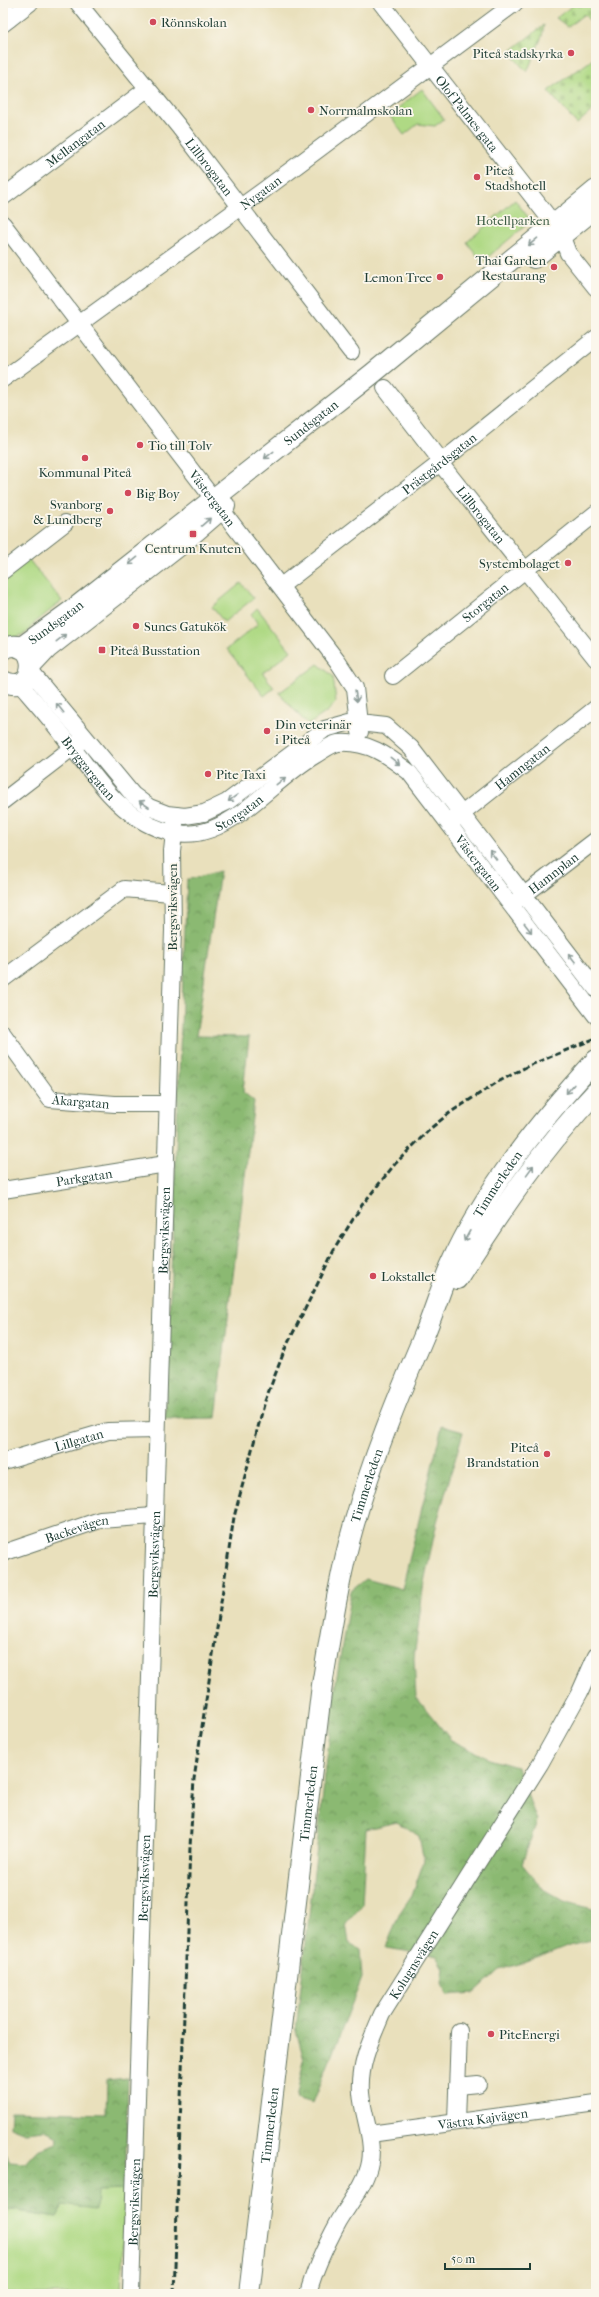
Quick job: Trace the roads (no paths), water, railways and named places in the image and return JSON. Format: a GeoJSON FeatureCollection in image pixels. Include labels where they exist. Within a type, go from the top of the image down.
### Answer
{"type":"FeatureCollection","features":[{"type":"Feature","properties":{"kind":"main road","name":"Sundsgatan"},"geometry":{"type":"LineString","coordinates":[[558,231],[596,190]]}},
{"type":"Feature","properties":{"kind":"main road","name":"Sundsgatan"},"geometry":{"type":"LineString","coordinates":[[7,648],[71,611],[218,504],[372,374],[558,231],[596,208]]}},
{"type":"Feature","properties":{"kind":"main road","name":"Sundsgatan"},"geometry":{"type":"LineString","coordinates":[[16,678],[48,648],[180,545],[218,504]]}},
{"type":"Feature","properties":{"kind":"main road","name":"Sundsgatan"},"geometry":{"type":"LineString","coordinates":[[7,648],[27,653],[16,678]]}},
{"type":"Feature","properties":{"kind":"main road","name":"Timmerleden"},"geometry":{"type":"LineString","coordinates":[[249,2294],[322,1685],[331,1629],[354,1525],[388,1419],[428,1327],[450,1266],[481,1210],[518,1153],[596,1060]]}},
{"type":"Feature","properties":{"kind":"main road","name":"Timmerleden"},"geometry":{"type":"LineString","coordinates":[[428,1327],[507,1201],[571,1119],[596,1092]]}},
{"type":"Feature","properties":{"kind":"street"},"geometry":{"type":"LineString","coordinates":[[4,3],[6,21]]}},
{"type":"Feature","properties":{"kind":"street"},"geometry":{"type":"LineString","coordinates":[[6,21],[30,3]]}},
{"type":"Feature","properties":{"kind":"street","name":"Lillbrogatan"},"geometry":{"type":"LineString","coordinates":[[78,3],[147,89],[351,352]]}},
{"type":"Feature","properties":{"kind":"street","name":"Olof Palmes gata"},"geometry":{"type":"LineString","coordinates":[[381,3],[429,67],[558,231]]}},
{"type":"Feature","properties":{"kind":"street","name":"Nygatan"},"geometry":{"type":"LineString","coordinates":[[3,379],[239,208],[515,3]]}},
{"type":"Feature","properties":{"kind":"street","name":"Mellangatan"},"geometry":{"type":"LineString","coordinates":[[3,197],[147,89]]}},
{"type":"Feature","properties":{"kind":"street","name":"Västergatan"},"geometry":{"type":"LineString","coordinates":[[3,224],[338,662],[355,688],[360,723],[360,744],[383,752],[409,772],[449,824],[596,989]]}},
{"type":"Feature","properties":{"kind":"street"},"geometry":{"type":"LineString","coordinates":[[558,231],[576,246],[596,272]]}},
{"type":"Feature","properties":{"kind":"street"},"geometry":{"type":"LineString","coordinates":[[558,231],[568,253],[596,288]]}},
{"type":"Feature","properties":{"kind":"street","name":"Prästgårdsgatan"},"geometry":{"type":"LineString","coordinates":[[281,586],[441,462],[596,338]]}},
{"type":"Feature","properties":{"kind":"street","name":"Lillbrogatan"},"geometry":{"type":"LineString","coordinates":[[385,388],[570,629],[596,660]]}},
{"type":"Feature","properties":{"kind":"street","name":"Storgatan"},"geometry":{"type":"LineString","coordinates":[[393,676],[511,583],[525,569],[596,513]]}},
{"type":"Feature","properties":{"kind":"street"},"geometry":{"type":"LineString","coordinates":[[3,571],[65,523]]}},
{"type":"Feature","properties":{"kind":"street","name":"Bryggargatan"},"geometry":{"type":"LineString","coordinates":[[16,678],[79,743],[140,801],[160,811],[178,816]]}},
{"type":"Feature","properties":{"kind":"street","name":"Hamngatan"},"geometry":{"type":"LineString","coordinates":[[449,824],[596,708]]}},
{"type":"Feature","properties":{"kind":"street","name":"Storgatan"},"geometry":{"type":"LineString","coordinates":[[178,816],[204,813],[226,802],[325,729],[350,722],[360,723]]}},
{"type":"Feature","properties":{"kind":"street","name":"Västergatan"},"geometry":{"type":"LineString","coordinates":[[360,723],[386,726],[411,748],[461,814],[517,901],[596,1016]]}},
{"type":"Feature","properties":{"kind":"street"},"geometry":{"type":"LineString","coordinates":[[3,801],[79,743]]}},
{"type":"Feature","properties":{"kind":"street","name":"Bryggargatan"},"geometry":{"type":"LineString","coordinates":[[79,743],[107,791],[119,804],[154,827],[174,833]]}},
{"type":"Feature","properties":{"kind":"street","name":"Storgatan"},"geometry":{"type":"LineString","coordinates":[[174,833],[201,833],[217,827],[236,817],[308,760],[336,743],[360,744]]}},
{"type":"Feature","properties":{"kind":"street","name":"Bergsviksvägen"},"geometry":{"type":"LineString","coordinates":[[131,2294],[173,930],[171,893],[174,833],[178,816]]}},
{"type":"Feature","properties":{"kind":"street","name":"Hamnplan"},"geometry":{"type":"LineString","coordinates":[[517,901],[596,840]]}},
{"type":"Feature","properties":{"kind":"street"},"geometry":{"type":"LineString","coordinates":[[3,979],[124,889],[171,893]]}},
{"type":"Feature","properties":{"kind":"street","name":"Åkargatan"},"geometry":{"type":"LineString","coordinates":[[3,1034],[50,1099],[116,1104],[168,1104]]}},
{"type":"Feature","properties":{"kind":"street","name":"Parkgatan"},"geometry":{"type":"LineString","coordinates":[[3,1190],[166,1164]]}},
{"type":"Feature","properties":{"kind":"street","name":"Lillgatan"},"geometry":{"type":"LineString","coordinates":[[3,1462],[108,1431],[157,1430]]}},
{"type":"Feature","properties":{"kind":"street","name":"Backevägen"},"geometry":{"type":"LineString","coordinates":[[3,1553],[100,1520],[154,1516]]}},
{"type":"Feature","properties":{"kind":"street","name":"Kolugnsvägen"},"geometry":{"type":"LineString","coordinates":[[308,2294],[324,2252],[339,2222],[357,2194],[370,2163],[370,2134],[361,2093],[363,2058],[382,2014],[540,1764],[580,1692],[596,1656]]}},
{"type":"Feature","properties":{"kind":"street"},"geometry":{"type":"LineString","coordinates":[[456,2122],[459,2031]]}},
{"type":"Feature","properties":{"kind":"street"},"geometry":{"type":"LineString","coordinates":[[457,2086],[478,2084]]}},
{"type":"Feature","properties":{"kind":"street","name":"Västra Kajvägen"},"geometry":{"type":"LineString","coordinates":[[370,2134],[596,2103]]}},
{"type":"Feature","properties":{"kind":"railway"},"geometry":{"type":"LineString","coordinates":[[174,2294],[190,1847],[194,1779],[234,1517],[265,1401],[285,1349],[335,1248],[362,1205],[395,1164],[431,1128],[451,1112],[496,1083],[528,1066],[596,1038]]}},
{"type":"Feature","properties":{"kind":"place","name":"Rönnskolan"},"geometry":{"type":"Point","coordinates":[153,22]}},
{"type":"Feature","properties":{"kind":"place","name":"Piteå stadskyrka"},"geometry":{"type":"Point","coordinates":[571,53]}},
{"type":"Feature","properties":{"kind":"place","name":"Norrmalmskolan"},"geometry":{"type":"Point","coordinates":[311,110]}},
{"type":"Feature","properties":{"kind":"place","name":"Piteå Stadshotell"},"geometry":{"type":"Point","coordinates":[477,177]}},
{"type":"Feature","properties":{"kind":"place","name":"Thai Garden Restaurang"},"geometry":{"type":"Point","coordinates":[554,267]}},
{"type":"Feature","properties":{"kind":"place","name":"Lemon Tree"},"geometry":{"type":"Point","coordinates":[440,277]}},
{"type":"Feature","properties":{"kind":"place","name":"Tio till Tolv"},"geometry":{"type":"Point","coordinates":[140,445]}},
{"type":"Feature","properties":{"kind":"place","name":"Kommunal Piteå"},"geometry":{"type":"Point","coordinates":[85,458]}},
{"type":"Feature","properties":{"kind":"place","name":"Big Boy"},"geometry":{"type":"Point","coordinates":[128,493]}},
{"type":"Feature","properties":{"kind":"place","name":"Svanborg & Lundberg"},"geometry":{"type":"Point","coordinates":[110,511]}},
{"type":"Feature","properties":{"kind":"place","name":"Centrum Knuten"},"geometry":{"type":"Point","coordinates":[193,534]}},
{"type":"Feature","properties":{"kind":"place","name":"Systembolaget"},"geometry":{"type":"Point","coordinates":[568,563]}},
{"type":"Feature","properties":{"kind":"place","name":"Sunes Gatukök"},"geometry":{"type":"Point","coordinates":[136,626]}},
{"type":"Feature","properties":{"kind":"place","name":"Piteå Busstation"},"geometry":{"type":"Point","coordinates":[102,650]}},
{"type":"Feature","properties":{"kind":"place","name":"Din veterinär i Piteå"},"geometry":{"type":"Point","coordinates":[267,731]}},
{"type":"Feature","properties":{"kind":"place","name":"Pite Taxi"},"geometry":{"type":"Point","coordinates":[208,774]}},
{"type":"Feature","properties":{"kind":"place","name":"Lokstallet"},"geometry":{"type":"Point","coordinates":[373,1276]}},
{"type":"Feature","properties":{"kind":"place","name":"Piteå Brandstation"},"geometry":{"type":"Point","coordinates":[547,1454]}},
{"type":"Feature","properties":{"kind":"place","name":"PiteEnergi"},"geometry":{"type":"Point","coordinates":[491,2034]}},
{"type":"Feature","properties":{"kind":"park label","name":"Hotellparken"},"geometry":{"type":"Point","coordinates":[513,220]}}]}
